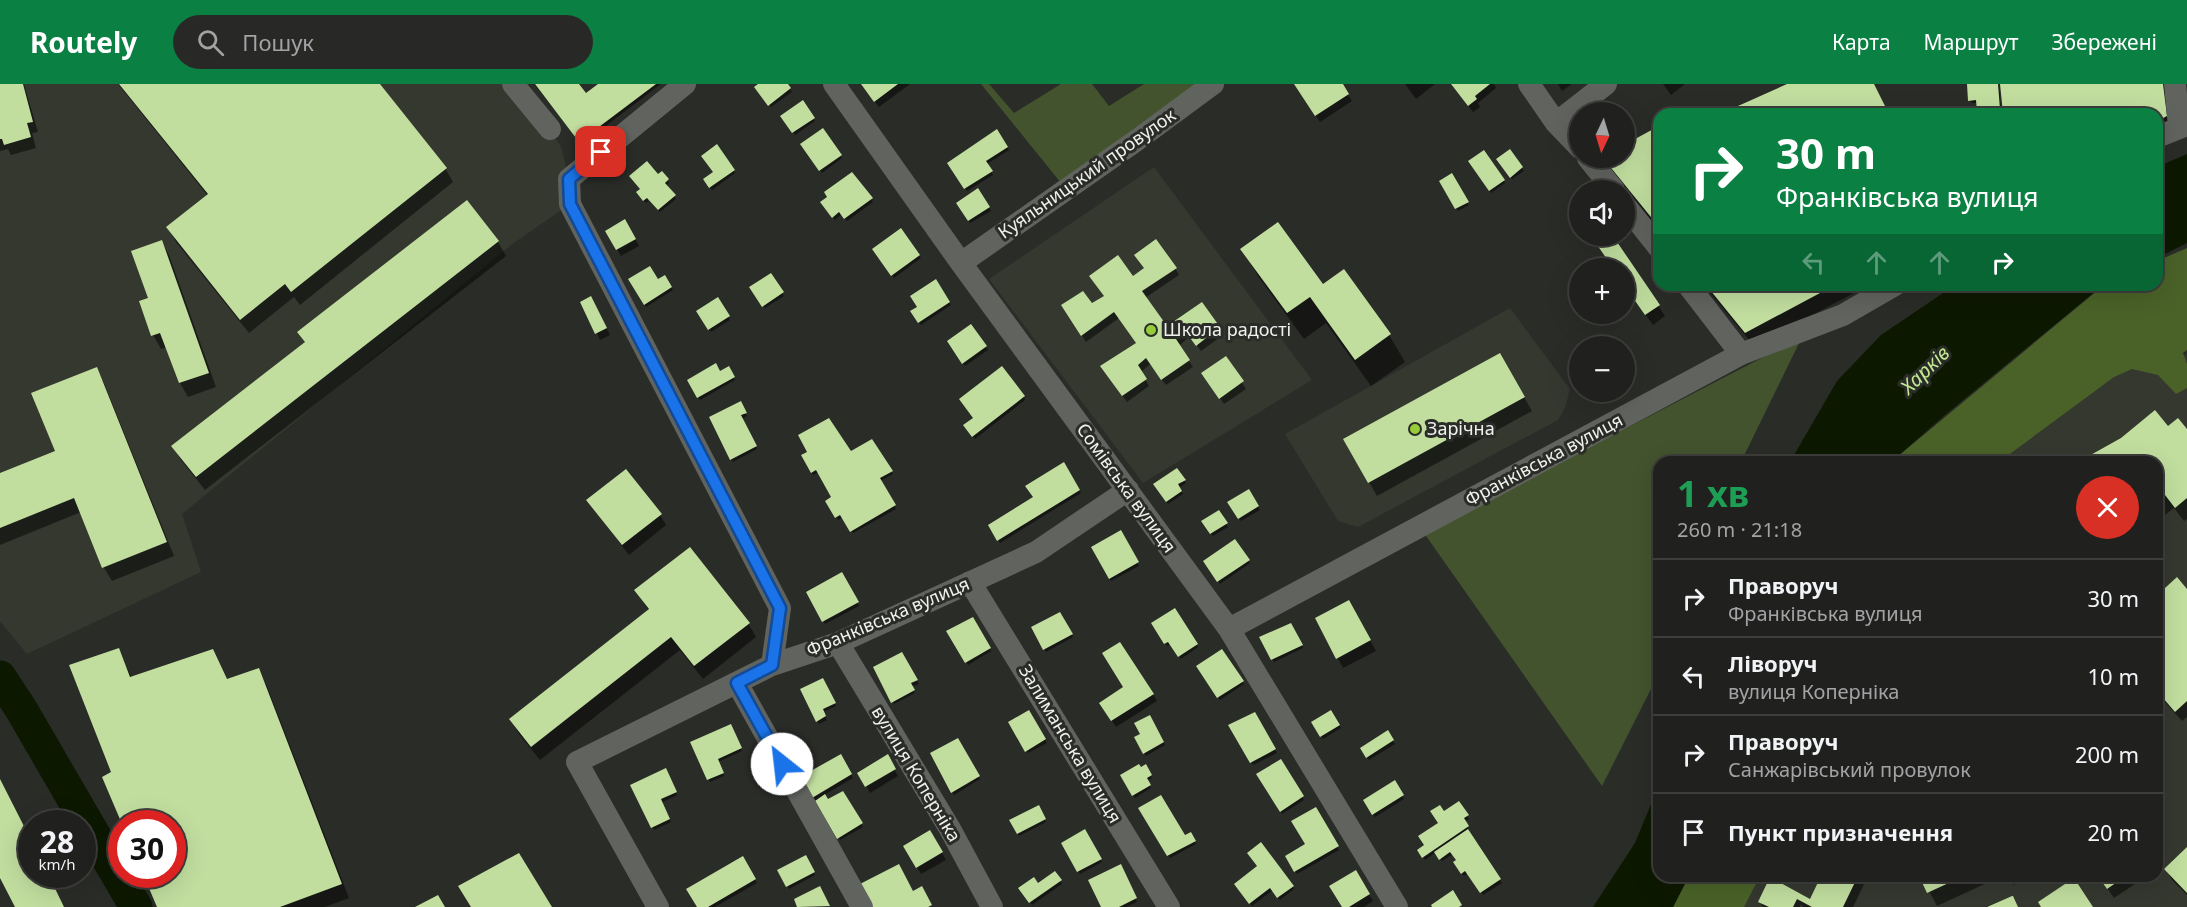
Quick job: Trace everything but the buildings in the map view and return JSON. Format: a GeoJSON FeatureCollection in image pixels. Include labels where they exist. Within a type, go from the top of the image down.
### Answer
{"type":"FeatureCollection","features":[{"type":"Feature","properties":{"kind":"street"},"geometry":{"type":"LineString","coordinates":[[513,84],[550,129]]}},
{"type":"Feature","properties":{"kind":"street"},"geometry":{"type":"LineString","coordinates":[[685,84],[569,179],[570,204],[780,608],[772,665]]}},
{"type":"Feature","properties":{"kind":"street","name":"Сомівська вулиця"},"geometry":{"type":"LineString","coordinates":[[834,84],[961,263],[1229,629],[1397,907]]}},
{"type":"Feature","properties":{"kind":"street","name":"Куяльницький провулок"},"geometry":{"type":"LineString","coordinates":[[961,263],[1213,84]]}},
{"type":"Feature","properties":{"kind":"street"},"geometry":{"type":"LineString","coordinates":[[1529,84],[1556,123],[1569,137]]}},
{"type":"Feature","properties":{"kind":"street"},"geometry":{"type":"LineString","coordinates":[[1556,123],[1606,84]]}},
{"type":"Feature","properties":{"kind":"street"},"geometry":{"type":"LineString","coordinates":[[2163,134],[2183,126],[2175,84]]}},
{"type":"Feature","properties":{"kind":"street"},"geometry":{"type":"LineString","coordinates":[[1596,168],[1606,180]]}},
{"type":"Feature","properties":{"kind":"street"},"geometry":{"type":"LineString","coordinates":[[1635,218],[1653,240]]}},
{"type":"Feature","properties":{"kind":"street"},"geometry":{"type":"LineString","coordinates":[[1693,291],[1741,354]]}},
{"type":"Feature","properties":{"kind":"street","name":"Франківська вулиця"},"geometry":{"type":"LineString","coordinates":[[1229,629],[1741,354],[1843,315],[1885,291]]}},
{"type":"Feature","properties":{"kind":"street","name":"Франківська вулиця"},"geometry":{"type":"LineString","coordinates":[[658,907],[577,762],[772,665],[838,643],[1036,552],[1128,490]]}},
{"type":"Feature","properties":{"kind":"street","name":"Залиманська вулиця"},"geometry":{"type":"LineString","coordinates":[[970,582],[1169,907]]}},
{"type":"Feature","properties":{"kind":"street","name":"вулиця Коперніка"},"geometry":{"type":"LineString","coordinates":[[838,643],[950,829],[993,907]]}},
{"type":"Feature","properties":{"kind":"street"},"geometry":{"type":"LineString","coordinates":[[737,683],[862,907]]}},
{"type":"Feature","properties":{"kind":"shaded area"},"geometry":{"type":"Polygon","coordinates":[[[0,84],[513,84],[550,129],[561,147],[569,179],[570,204],[511,245],[182,514],[201,572],[27,654],[0,621],[0,84]]]}},
{"type":"Feature","properties":{"kind":"shaded area","name":"Школа радості"},"geometry":{"type":"Polygon","coordinates":[[[1154,167],[1312,380],[1143,483],[989,279],[1154,167]]]}},
{"type":"Feature","properties":{"kind":"shaded area"},"geometry":{"type":"Polygon","coordinates":[[[1510,308],[1569,388],[1565,408],[1558,420],[1358,527],[1338,521],[1285,434],[1510,308]]]}},
{"type":"Feature","properties":{"kind":"shaded area"},"geometry":{"type":"Polygon","coordinates":[[[2187,354],[2187,907],[2017,907],[2012,896],[1985,907],[1743,907],[1757,882],[2163,882],[2163,456],[2007,456],[2114,376],[2187,354]]]}},
{"type":"Feature","properties":{"kind":"green space"},"geometry":{"type":"Polygon","coordinates":[[[981,84],[989,84],[1014,113],[1061,84],[1092,84],[1109,106],[1144,84],[1196,84],[1061,183],[981,84]]]}},
{"type":"Feature","properties":{"kind":"green space"},"geometry":{"type":"Polygon","coordinates":[[[2187,248],[2187,350],[2183,353],[2187,364],[2187,388],[2176,394],[2158,375],[2132,369],[2114,377],[2007,456],[1898,456],[2097,291],[2163,291],[2163,258],[2187,248]]]}},
{"type":"Feature","properties":{"kind":"green space"},"geometry":{"type":"Polygon","coordinates":[[[1802,337],[1744,456],[1653,456],[1653,685],[1602,786],[1424,533],[1802,337]]]}},
{"type":"Feature","properties":{"kind":"green space"},"geometry":{"type":"Polygon","coordinates":[[[1686,882],[1757,882],[1744,907],[1673,907],[1686,882]]]}},
{"type":"Feature","properties":{"kind":"water"},"geometry":{"type":"Polygon","coordinates":[[[2187,154],[2187,243],[2163,255],[2163,164],[2187,154]]]}},
{"type":"Feature","properties":{"kind":"water","name":"Харків"},"geometry":{"type":"Polygon","coordinates":[[[1946,291],[2096,291],[1898,456],[1793,456],[1837,381],[1881,335],[1946,291]]]}},
{"type":"Feature","properties":{"kind":"water"},"geometry":{"type":"Polygon","coordinates":[[[1653,800],[1653,882],[1686,882],[1673,907],[1593,907],[1635,843],[1653,800]]]}},
{"type":"Feature","properties":{"kind":"waterway"},"geometry":{"type":"LineString","coordinates":[[0,677],[136,907]]}},
{"type":"Feature","properties":{"kind":"place","name":"Школа радості"},"geometry":{"type":"Point","coordinates":[1151,330]}},
{"type":"Feature","properties":{"kind":"place","name":"Зарічна"},"geometry":{"type":"Point","coordinates":[1415,429]}},
{"type":"Feature","properties":{"kind":"route"},"geometry":{"type":"LineString","coordinates":[[601,152],[569,179],[570,204],[780,608],[772,665],[737,683],[782,764]]}}]}
